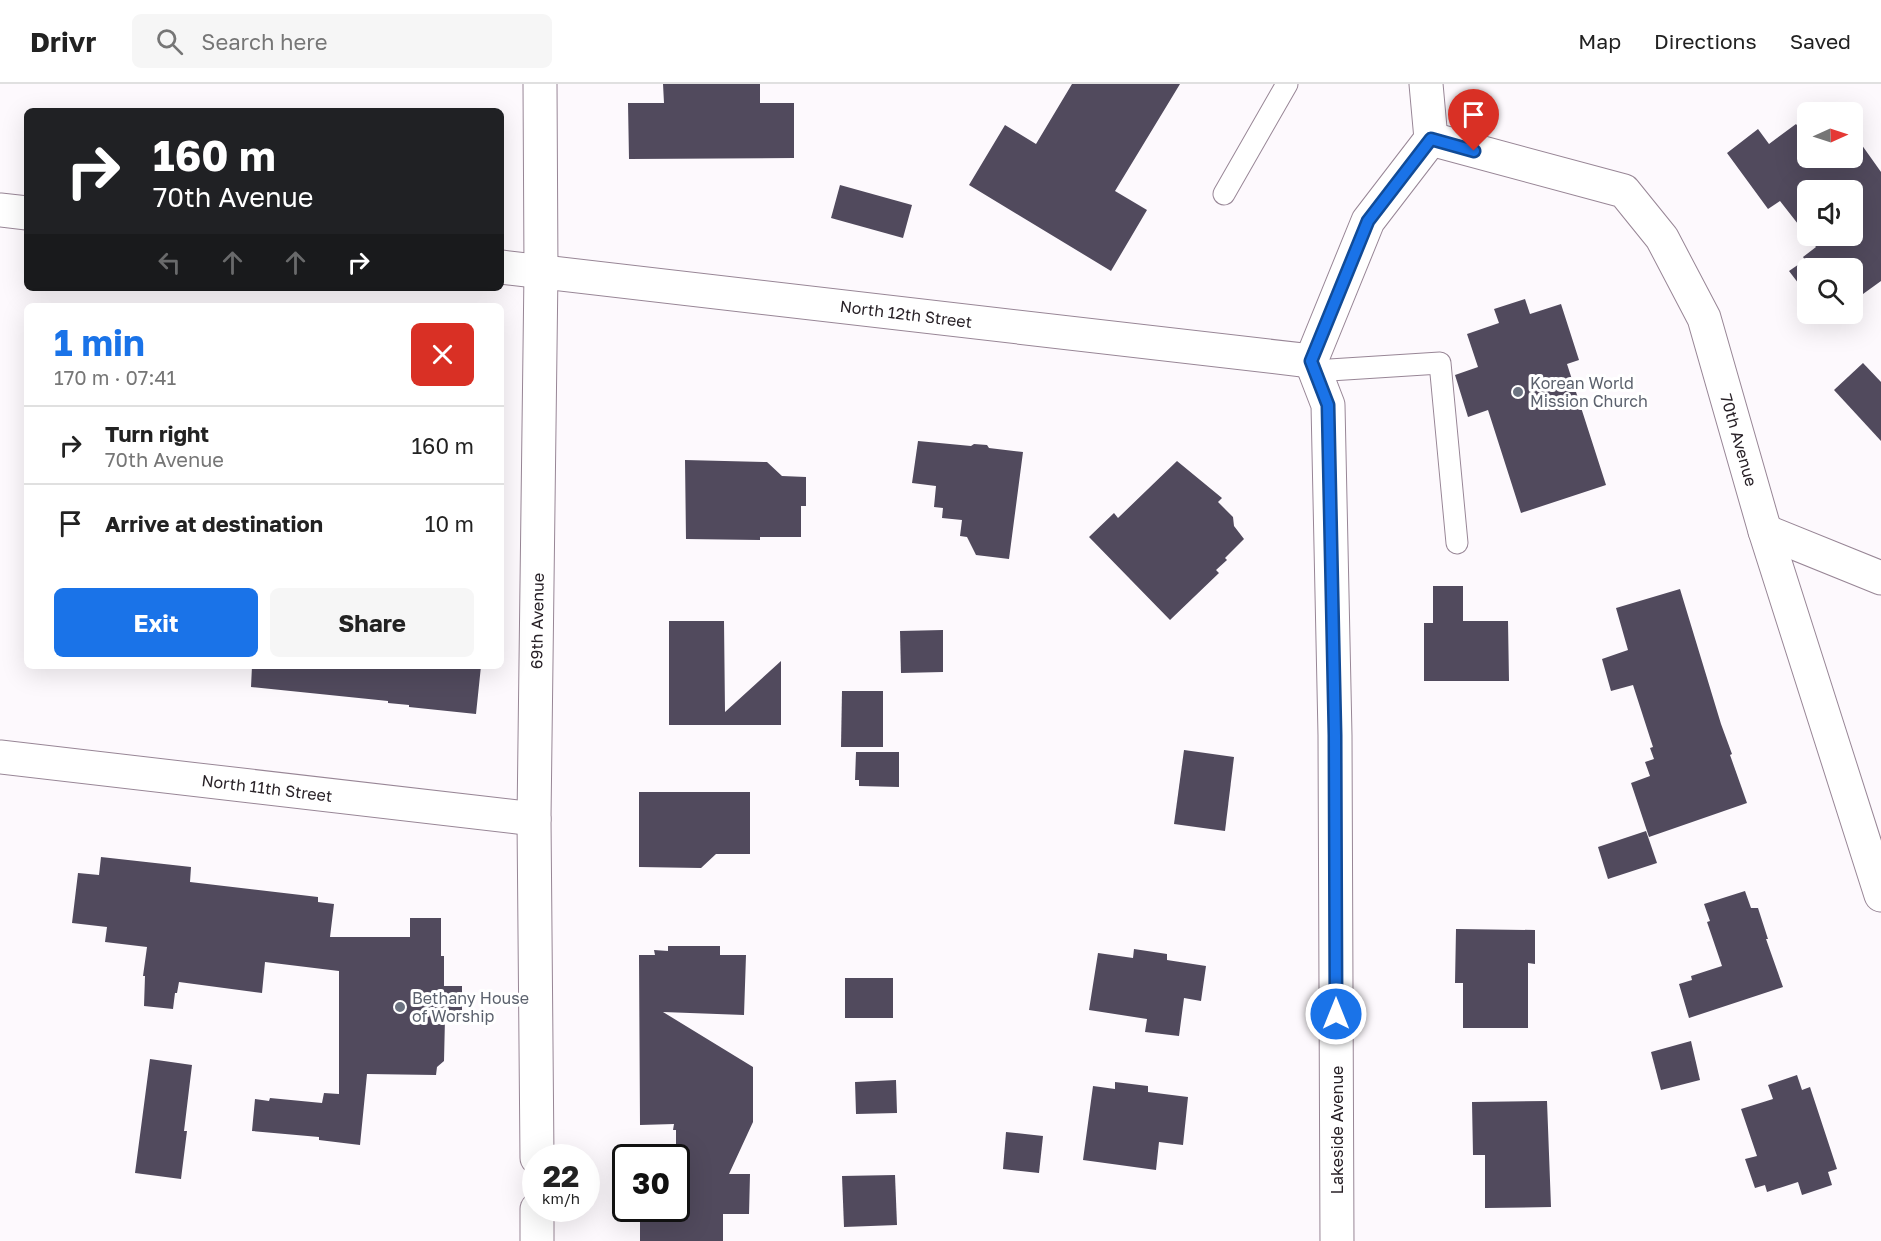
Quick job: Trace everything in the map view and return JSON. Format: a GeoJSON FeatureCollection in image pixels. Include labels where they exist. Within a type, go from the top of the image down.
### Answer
{"type":"FeatureCollection","features":[{"type":"Feature","properties":{"kind":"street","name":"69th Avenue"},"geometry":{"type":"LineString","coordinates":[[537,1144],[534,819],[541,272],[540,84]]}},
{"type":"Feature","properties":{"kind":"street"},"geometry":{"type":"LineString","coordinates":[[1312,366],[1368,221],[1431,139],[1426,84]]}},
{"type":"Feature","properties":{"kind":"street","name":"70th Avenue"},"geometry":{"type":"LineString","coordinates":[[1431,139],[1624,191],[1662,238],[1704,318],[1765,531],[1881,895]]}},
{"type":"Feature","properties":{"kind":"street"},"geometry":{"type":"LineString","coordinates":[[0,210],[24,213]]}},
{"type":"Feature","properties":{"kind":"street","name":"North 12th Street"},"geometry":{"type":"LineString","coordinates":[[504,267],[1312,366]]}},
{"type":"Feature","properties":{"kind":"street","name":"Lakeside Avenue"},"geometry":{"type":"LineString","coordinates":[[1312,366],[1328,405],[1335,735],[1337,1241]]}},
{"type":"Feature","properties":{"kind":"street"},"geometry":{"type":"LineString","coordinates":[[1765,531],[1881,578]]}},
{"type":"Feature","properties":{"kind":"street","name":"North 11th Street"},"geometry":{"type":"LineString","coordinates":[[0,757],[534,819]]}},
{"type":"Feature","properties":{"kind":"street"},"geometry":{"type":"LineString","coordinates":[[537,1222],[537,1241]]}},
{"type":"Feature","properties":{"kind":"lane"},"geometry":{"type":"LineString","coordinates":[[1224,194],[1287,84]]}},
{"type":"Feature","properties":{"kind":"lane"},"geometry":{"type":"LineString","coordinates":[[1312,366],[1440,363],[1457,543]]}},
{"type":"Feature","properties":{"kind":"building"},"geometry":{"type":"Polygon","coordinates":[[[663,84],[760,84],[760,103],[794,103],[794,158],[629,159],[628,103],[664,103],[663,84]]]}},
{"type":"Feature","properties":{"kind":"building"},"geometry":{"type":"Polygon","coordinates":[[[1072,84],[1180,84],[1115,191],[1147,210],[1111,271],[969,185],[1005,125],[1036,144],[1072,84]]]}},
{"type":"Feature","properties":{"kind":"building"},"geometry":{"type":"Polygon","coordinates":[[[1796,124],[1797,168],[1863,168],[1863,147],[1881,172],[1881,281],[1863,294],[1863,258],[1803,257],[1815,246],[1863,246],[1863,180],[1797,180],[1797,223],[1780,201],[1768,209],[1727,153],[1758,129],[1769,144],[1796,124]]]}},
{"type":"Feature","properties":{"kind":"building"},"geometry":{"type":"Polygon","coordinates":[[[840,185],[912,205],[903,238],[831,218],[840,185]]]}},
{"type":"Feature","properties":{"kind":"building"},"geometry":{"type":"Polygon","coordinates":[[[1797,266],[1797,282],[1789,271],[1797,266]]]}},
{"type":"Feature","properties":{"kind":"building","name":"Korean World Mission Church"},"geometry":{"type":"Polygon","coordinates":[[[1525,299],[1530,314],[1561,304],[1579,360],[1567,364],[1606,485],[1521,513],[1488,410],[1468,417],[1455,375],[1478,367],[1467,334],[1499,323],[1494,309],[1525,299]]]}},
{"type":"Feature","properties":{"kind":"building"},"geometry":{"type":"Polygon","coordinates":[[[1863,363],[1881,382],[1881,441],[1834,390],[1863,363]]]}},
{"type":"Feature","properties":{"kind":"building"},"geometry":{"type":"Polygon","coordinates":[[[918,441],[971,446],[974,444],[987,445],[989,448],[1023,452],[1009,559],[976,555],[967,537],[960,536],[962,520],[942,518],[943,508],[934,507],[936,486],[912,483],[918,441]]]}},
{"type":"Feature","properties":{"kind":"building"},"geometry":{"type":"Polygon","coordinates":[[[685,460],[767,462],[782,476],[806,477],[806,506],[801,506],[801,537],[760,537],[760,540],[686,539],[685,460]]]}},
{"type":"Feature","properties":{"kind":"building"},"geometry":{"type":"Polygon","coordinates":[[[1177,461],[1222,498],[1218,502],[1233,517],[1234,526],[1244,539],[1216,570],[1219,573],[1170,620],[1089,537],[1114,513],[1118,518],[1177,461]]]}},
{"type":"Feature","properties":{"kind":"building"},"geometry":{"type":"Polygon","coordinates":[[[1433,586],[1463,586],[1463,621],[1508,621],[1509,681],[1424,681],[1424,623],[1433,623],[1433,586]]]}},
{"type":"Feature","properties":{"kind":"building"},"geometry":{"type":"Polygon","coordinates":[[[1680,589],[1732,754],[1730,755],[1747,803],[1649,837],[1631,783],[1650,776],[1645,762],[1654,759],[1650,748],[1653,747],[1633,685],[1611,691],[1602,659],[1628,650],[1616,608],[1680,589]]]}},
{"type":"Feature","properties":{"kind":"building"},"geometry":{"type":"Polygon","coordinates":[[[669,621],[724,621],[725,712],[781,661],[781,725],[669,725],[669,621]]]}},
{"type":"Feature","properties":{"kind":"building"},"geometry":{"type":"Polygon","coordinates":[[[943,630],[943,672],[901,673],[900,631],[943,630]]]}},
{"type":"Feature","properties":{"kind":"building"},"geometry":{"type":"Polygon","coordinates":[[[252,669],[481,669],[476,714],[409,707],[409,705],[388,703],[388,701],[251,687],[252,669]]]}},
{"type":"Feature","properties":{"kind":"building"},"geometry":{"type":"Polygon","coordinates":[[[842,691],[883,691],[883,747],[841,747],[842,691]]]}},
{"type":"Feature","properties":{"kind":"building"},"geometry":{"type":"Polygon","coordinates":[[[1184,750],[1234,757],[1225,831],[1174,824],[1184,750]]]}},
{"type":"Feature","properties":{"kind":"building"},"geometry":{"type":"Polygon","coordinates":[[[856,752],[899,752],[899,787],[859,786],[859,780],[855,780],[856,752]]]}},
{"type":"Feature","properties":{"kind":"building"},"geometry":{"type":"Polygon","coordinates":[[[639,792],[750,792],[750,854],[716,854],[701,868],[639,867],[639,792]]]}},
{"type":"Feature","properties":{"kind":"building"},"geometry":{"type":"Polygon","coordinates":[[[1646,831],[1657,863],[1608,879],[1598,847],[1646,831]]]}},
{"type":"Feature","properties":{"kind":"building"},"geometry":{"type":"Polygon","coordinates":[[[101,857],[191,867],[190,882],[318,897],[318,902],[334,904],[330,937],[410,937],[410,918],[441,918],[444,986],[462,986],[462,1018],[445,1018],[444,1061],[437,1067],[436,1075],[367,1074],[360,1145],[319,1140],[319,1137],[252,1131],[255,1099],[269,1101],[270,1098],[322,1103],[324,1093],[339,1094],[339,971],[265,962],[262,993],[179,982],[173,1009],[144,1006],[145,976],[143,976],[147,947],[105,942],[107,927],[72,923],[78,873],[99,875],[101,857]]]}},
{"type":"Feature","properties":{"kind":"building"},"geometry":{"type":"Polygon","coordinates":[[[1745,891],[1751,908],[1758,908],[1783,987],[1689,1018],[1679,984],[1692,980],[1691,976],[1722,966],[1707,922],[1710,921],[1704,904],[1745,891]]]}},
{"type":"Feature","properties":{"kind":"building"},"geometry":{"type":"Polygon","coordinates":[[[1456,929],[1535,930],[1535,964],[1528,963],[1528,1028],[1463,1028],[1463,983],[1455,983],[1456,929]]]}},
{"type":"Feature","properties":{"kind":"building"},"geometry":{"type":"Polygon","coordinates":[[[668,946],[720,946],[720,955],[746,955],[744,1015],[663,1012],[753,1067],[753,1122],[729,1174],[750,1174],[749,1214],[723,1214],[723,1241],[640,1241],[640,1222],[690,1222],[690,1144],[676,1144],[674,1124],[640,1125],[639,955],[655,955],[654,950],[668,951],[668,946]]]}},
{"type":"Feature","properties":{"kind":"building"},"geometry":{"type":"Polygon","coordinates":[[[1134,949],[1167,954],[1167,960],[1206,966],[1201,1001],[1184,998],[1179,1036],[1145,1032],[1147,1019],[1089,1010],[1098,953],[1133,958],[1134,949]]]}},
{"type":"Feature","properties":{"kind":"building"},"geometry":{"type":"Polygon","coordinates":[[[845,978],[893,978],[893,1018],[845,1018],[845,978]]]}},
{"type":"Feature","properties":{"kind":"building"},"geometry":{"type":"Polygon","coordinates":[[[1691,1041],[1700,1080],[1661,1090],[1651,1052],[1691,1041]]]}},
{"type":"Feature","properties":{"kind":"building"},"geometry":{"type":"Polygon","coordinates":[[[150,1059],[192,1065],[181,1179],[135,1173],[150,1059]]]}},
{"type":"Feature","properties":{"kind":"building"},"geometry":{"type":"Polygon","coordinates":[[[1797,1075],[1802,1090],[1810,1087],[1837,1169],[1828,1172],[1832,1185],[1802,1195],[1798,1182],[1767,1192],[1765,1185],[1755,1188],[1745,1159],[1757,1156],[1741,1109],[1773,1099],[1768,1085],[1797,1075]]]}},
{"type":"Feature","properties":{"kind":"building"},"geometry":{"type":"Polygon","coordinates":[[[896,1080],[897,1113],[856,1114],[855,1082],[896,1080]]]}},
{"type":"Feature","properties":{"kind":"building"},"geometry":{"type":"Polygon","coordinates":[[[1115,1082],[1148,1086],[1148,1092],[1188,1097],[1183,1145],[1159,1142],[1156,1170],[1083,1160],[1093,1086],[1115,1089],[1115,1082]]]}},
{"type":"Feature","properties":{"kind":"building"},"geometry":{"type":"Polygon","coordinates":[[[1547,1101],[1551,1207],[1485,1208],[1485,1155],[1473,1155],[1472,1102],[1547,1101]]]}},
{"type":"Feature","properties":{"kind":"building"},"geometry":{"type":"Polygon","coordinates":[[[1006,1132],[1043,1136],[1039,1173],[1003,1169],[1006,1132]]]}},
{"type":"Feature","properties":{"kind":"building"},"geometry":{"type":"Polygon","coordinates":[[[895,1175],[897,1225],[844,1227],[842,1176],[895,1175]]]}},
{"type":"Feature","properties":{"kind":"place","name":"Korean World Mission Church"},"geometry":{"type":"Point","coordinates":[1518,392]}},
{"type":"Feature","properties":{"kind":"place","name":"Bethany House of Worship"},"geometry":{"type":"Point","coordinates":[400,1007]}},
{"type":"Feature","properties":{"kind":"route"},"geometry":{"type":"LineString","coordinates":[[1336,1014],[1335,735],[1328,405],[1311,361],[1368,221],[1431,139],[1474,151]]}}]}
